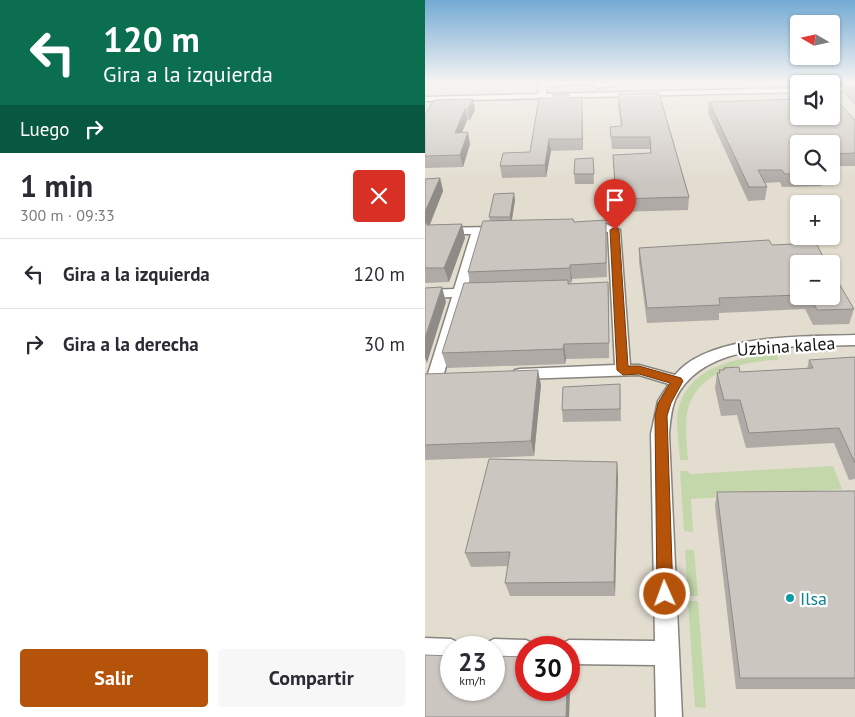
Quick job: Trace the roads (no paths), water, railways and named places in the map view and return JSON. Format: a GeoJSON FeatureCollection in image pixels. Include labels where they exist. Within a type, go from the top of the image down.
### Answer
{"type":"FeatureCollection","features":[{"type":"Feature","properties":{"kind":"street"},"geometry":{"type":"LineString","coordinates":[[576,228],[606,227],[615,230],[614,288],[623,370]]}},
{"type":"Feature","properties":{"kind":"street"},"geometry":{"type":"LineString","coordinates":[[425,231],[507,229]]}},
{"type":"Feature","properties":{"kind":"street"},"geometry":{"type":"LineString","coordinates":[[455,377],[430,378],[459,293],[477,230]]}},
{"type":"Feature","properties":{"kind":"street"},"geometry":{"type":"LineString","coordinates":[[425,294],[499,291]]}},
{"type":"Feature","properties":{"kind":"street","name":"Uzbina kalea"},"geometry":{"type":"LineString","coordinates":[[669,717],[661,416],[664,403],[677,381],[701,361],[725,351],[756,346],[855,340]]}},
{"type":"Feature","properties":{"kind":"street"},"geometry":{"type":"LineString","coordinates":[[505,375],[639,370],[677,381]]}},
{"type":"Feature","properties":{"kind":"street"},"geometry":{"type":"LineString","coordinates":[[425,650],[440,651]]}},
{"type":"Feature","properties":{"kind":"street"},"geometry":{"type":"LineString","coordinates":[[580,652],[667,654]]}},
{"type":"Feature","properties":{"kind":"place","name":"Ilsa"},"geometry":{"type":"Point","coordinates":[790,598]}}]}
